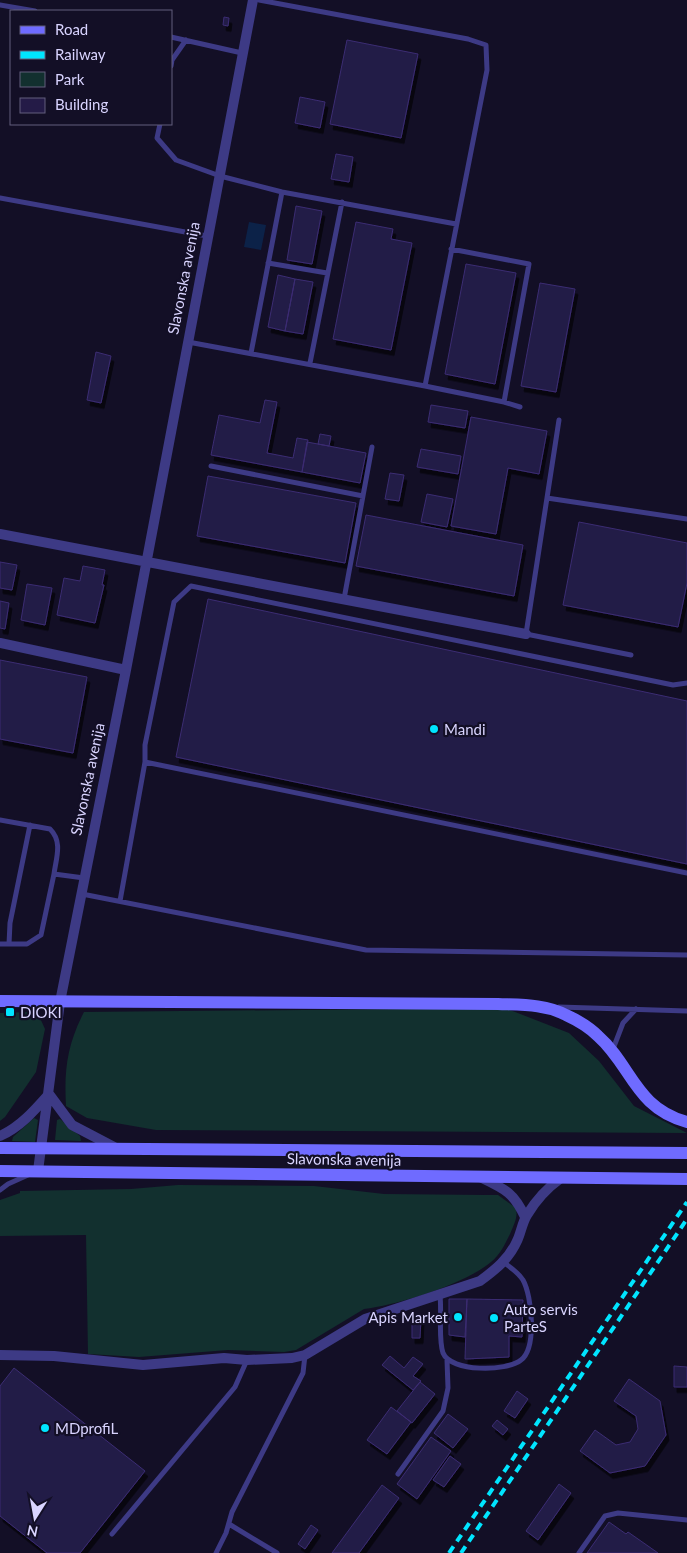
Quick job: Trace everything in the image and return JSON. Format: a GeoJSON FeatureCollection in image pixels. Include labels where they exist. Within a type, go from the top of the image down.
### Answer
{"type":"FeatureCollection","features":[{"type":"Feature","properties":{"kind":"main road"},"geometry":{"type":"LineString","coordinates":[[0,1001],[498,1004],[543,1007],[565,1014],[599,1036],[650,1103],[666,1114],[687,1122]]}},
{"type":"Feature","properties":{"kind":"main road","name":"Slavonska avenija"},"geometry":{"type":"LineString","coordinates":[[0,1148],[687,1153]]}},
{"type":"Feature","properties":{"kind":"main road","name":"Slavonska avenija"},"geometry":{"type":"LineString","coordinates":[[0,1171],[687,1179]]}},
{"type":"Feature","properties":{"kind":"street","name":"Slavonska avenija"},"geometry":{"type":"LineString","coordinates":[[43,1149],[60,1002],[126,670],[253,0]]}},
{"type":"Feature","properties":{"kind":"street"},"geometry":{"type":"LineString","coordinates":[[0,534],[526,634]]}},
{"type":"Feature","properties":{"kind":"street"},"geometry":{"type":"LineString","coordinates":[[0,643],[126,670]]}},
{"type":"Feature","properties":{"kind":"street","name":"Slavonska avenija"},"geometry":{"type":"LineString","coordinates":[[49,1094],[72,1125],[115,1148]]}},
{"type":"Feature","properties":{"kind":"street"},"geometry":{"type":"LineString","coordinates":[[0,1136],[12,1130],[31,1114],[49,1094]]}},
{"type":"Feature","properties":{"kind":"street"},"geometry":{"type":"LineString","coordinates":[[38,1171],[43,1149]]}},
{"type":"Feature","properties":{"kind":"street"},"geometry":{"type":"LineString","coordinates":[[481,1178],[506,1189],[517,1200],[526,1217]]}},
{"type":"Feature","properties":{"kind":"street"},"geometry":{"type":"LineString","coordinates":[[0,1355],[54,1356],[143,1365],[224,1358],[247,1360],[292,1358],[305,1355],[365,1318],[440,1296],[480,1281],[503,1262],[517,1242],[526,1217],[538,1199],[561,1178]]}},
{"type":"Feature","properties":{"kind":"lane"},"geometry":{"type":"LineString","coordinates":[[259,0],[468,39],[486,45],[487,70],[425,386]]}},
{"type":"Feature","properties":{"kind":"lane"},"geometry":{"type":"LineString","coordinates":[[0,5],[29,10]]}},
{"type":"Feature","properties":{"kind":"lane"},"geometry":{"type":"LineString","coordinates":[[172,37],[242,54]]}},
{"type":"Feature","properties":{"kind":"lane"},"geometry":{"type":"LineString","coordinates":[[172,60],[186,40]]}},
{"type":"Feature","properties":{"kind":"lane"},"geometry":{"type":"LineString","coordinates":[[160,125],[157,138],[176,160],[220,176],[282,192],[456,224]]}},
{"type":"Feature","properties":{"kind":"lane"},"geometry":{"type":"LineString","coordinates":[[251,353],[282,192]]}},
{"type":"Feature","properties":{"kind":"lane"},"geometry":{"type":"LineString","coordinates":[[0,198],[207,236]]}},
{"type":"Feature","properties":{"kind":"lane"},"geometry":{"type":"LineString","coordinates":[[310,364],[342,202]]}},
{"type":"Feature","properties":{"kind":"lane"},"geometry":{"type":"LineString","coordinates":[[451,250],[529,264],[504,402]]}},
{"type":"Feature","properties":{"kind":"lane"},"geometry":{"type":"LineString","coordinates":[[268,262],[327,273]]}},
{"type":"Feature","properties":{"kind":"lane"},"geometry":{"type":"LineString","coordinates":[[188,342],[425,386],[504,402],[520,408]]}},
{"type":"Feature","properties":{"kind":"lane"},"geometry":{"type":"LineString","coordinates":[[559,420],[526,634],[630,655]]}},
{"type":"Feature","properties":{"kind":"lane"},"geometry":{"type":"LineString","coordinates":[[344,600],[372,446]]}},
{"type":"Feature","properties":{"kind":"lane"},"geometry":{"type":"LineString","coordinates":[[210,466],[363,496]]}},
{"type":"Feature","properties":{"kind":"lane"},"geometry":{"type":"LineString","coordinates":[[547,498],[687,519]]}},
{"type":"Feature","properties":{"kind":"lane"},"geometry":{"type":"LineString","coordinates":[[120,902],[145,762],[145,745],[174,602],[191,586],[673,685],[687,683]]}},
{"type":"Feature","properties":{"kind":"lane"},"geometry":{"type":"LineString","coordinates":[[145,762],[687,874]]}},
{"type":"Feature","properties":{"kind":"lane"},"geometry":{"type":"LineString","coordinates":[[0,820],[50,829],[56,835],[59,844],[41,934],[27,944],[0,944]]}},
{"type":"Feature","properties":{"kind":"lane"},"geometry":{"type":"LineString","coordinates":[[9,944],[10,923],[30,825]]}},
{"type":"Feature","properties":{"kind":"lane"},"geometry":{"type":"LineString","coordinates":[[54,874],[84,878]]}},
{"type":"Feature","properties":{"kind":"lane"},"geometry":{"type":"LineString","coordinates":[[82,894],[366,950],[687,955]]}},
{"type":"Feature","properties":{"kind":"lane"},"geometry":{"type":"LineString","coordinates":[[543,1007],[687,1011]]}},
{"type":"Feature","properties":{"kind":"lane"},"geometry":{"type":"LineString","coordinates":[[612,1053],[623,1023],[636,1009]]}},
{"type":"Feature","properties":{"kind":"lane"},"geometry":{"type":"LineString","coordinates":[[0,1190],[8,1184],[38,1171]]}},
{"type":"Feature","properties":{"kind":"lane"},"geometry":{"type":"LineString","coordinates":[[447,1360],[473,1368],[508,1367],[521,1360],[528,1350],[530,1305],[527,1288],[521,1277],[503,1262]]}},
{"type":"Feature","properties":{"kind":"lane"},"geometry":{"type":"LineString","coordinates":[[398,1474],[443,1411],[448,1388],[447,1360],[442,1347],[440,1296]]}},
{"type":"Feature","properties":{"kind":"lane"},"geometry":{"type":"LineString","coordinates":[[216,1553],[229,1524],[232,1512],[302,1373],[305,1355]]}},
{"type":"Feature","properties":{"kind":"lane"},"geometry":{"type":"LineString","coordinates":[[112,1534],[235,1387],[247,1360]]}},
{"type":"Feature","properties":{"kind":"lane"},"geometry":{"type":"LineString","coordinates":[[579,1553],[605,1516],[618,1513],[687,1520]]}},
{"type":"Feature","properties":{"kind":"lane"},"geometry":{"type":"LineString","coordinates":[[229,1524],[278,1553]]}},
{"type":"Feature","properties":{"kind":"green space"},"geometry":{"type":"Polygon","coordinates":[[[505,1008],[569,1033],[599,1061],[634,1106],[687,1133],[156,1130],[87,1118],[66,1106],[66,1069],[70,1047],[84,1012],[505,1008]]]}},
{"type":"Feature","properties":{"kind":"green space"},"geometry":{"type":"Polygon","coordinates":[[[28,1012],[40,1018],[45,1029],[36,1072],[5,1117],[0,1121],[0,1013],[28,1012]]]}},
{"type":"Feature","properties":{"kind":"green space"},"geometry":{"type":"Polygon","coordinates":[[[34,1118],[38,1120],[35,1142],[12,1141],[13,1137],[34,1118]]]}},
{"type":"Feature","properties":{"kind":"green space"},"geometry":{"type":"Polygon","coordinates":[[[60,1119],[80,1136],[81,1141],[55,1140],[57,1120],[60,1119]]]}},
{"type":"Feature","properties":{"kind":"green space"},"geometry":{"type":"Polygon","coordinates":[[[178,1185],[314,1186],[384,1194],[498,1195],[516,1208],[516,1215],[510,1234],[500,1253],[479,1270],[465,1278],[430,1292],[395,1303],[364,1309],[296,1350],[284,1352],[228,1350],[139,1357],[88,1354],[86,1235],[0,1236],[0,1200],[20,1193],[20,1191],[131,1189],[178,1185]]]}},
{"type":"Feature","properties":{"kind":"water"},"geometry":{"type":"Polygon","coordinates":[[[249,222],[266,225],[261,250],[244,247],[249,222]]]}},
{"type":"Feature","properties":{"kind":"building"},"geometry":{"type":"Polygon","coordinates":[[[224,17],[229,18],[228,26],[223,25],[224,17]]]}},
{"type":"Feature","properties":{"kind":"building"},"geometry":{"type":"Polygon","coordinates":[[[347,40],[418,54],[401,138],[330,124],[347,40]]]}},
{"type":"Feature","properties":{"kind":"building"},"geometry":{"type":"Polygon","coordinates":[[[300,97],[325,102],[320,128],[295,123],[300,97]]]}},
{"type":"Feature","properties":{"kind":"building"},"geometry":{"type":"Polygon","coordinates":[[[336,154],[353,157],[349,182],[331,179],[336,154]]]}},
{"type":"Feature","properties":{"kind":"building"},"geometry":{"type":"Polygon","coordinates":[[[296,206],[322,211],[312,264],[287,260],[296,206]]]}},
{"type":"Feature","properties":{"kind":"building"},"geometry":{"type":"Polygon","coordinates":[[[356,222],[393,229],[391,239],[412,243],[391,350],[333,339],[356,222]]]}},
{"type":"Feature","properties":{"kind":"building"},"geometry":{"type":"Polygon","coordinates":[[[466,264],[516,273],[495,384],[445,374],[466,264]]]}},
{"type":"Feature","properties":{"kind":"building"},"geometry":{"type":"Polygon","coordinates":[[[278,275],[295,279],[285,331],[268,327],[278,275]]]}},
{"type":"Feature","properties":{"kind":"building"},"geometry":{"type":"Polygon","coordinates":[[[295,279],[313,282],[303,334],[285,331],[295,279]]]}},
{"type":"Feature","properties":{"kind":"building"},"geometry":{"type":"Polygon","coordinates":[[[540,283],[575,289],[556,392],[521,386],[540,283]]]}},
{"type":"Feature","properties":{"kind":"building"},"geometry":{"type":"Polygon","coordinates":[[[96,352],[111,356],[101,403],[87,400],[96,352]]]}},
{"type":"Feature","properties":{"kind":"building"},"geometry":{"type":"Polygon","coordinates":[[[265,400],[277,402],[267,453],[293,458],[297,438],[308,440],[302,472],[211,455],[219,415],[260,423],[265,400]]]}},
{"type":"Feature","properties":{"kind":"building"},"geometry":{"type":"Polygon","coordinates":[[[431,405],[468,411],[465,428],[428,422],[431,405]]]}},
{"type":"Feature","properties":{"kind":"building"},"geometry":{"type":"Polygon","coordinates":[[[471,417],[547,431],[539,474],[508,468],[496,534],[451,526],[471,417]]]}},
{"type":"Feature","properties":{"kind":"building"},"geometry":{"type":"Polygon","coordinates":[[[320,434],[331,436],[329,446],[318,444],[320,434]]]}},
{"type":"Feature","properties":{"kind":"building"},"geometry":{"type":"Polygon","coordinates":[[[307,442],[366,453],[360,483],[302,472],[307,442]]]}},
{"type":"Feature","properties":{"kind":"building"},"geometry":{"type":"Polygon","coordinates":[[[421,449],[461,456],[458,474],[417,467],[421,449]]]}},
{"type":"Feature","properties":{"kind":"building"},"geometry":{"type":"Polygon","coordinates":[[[390,473],[404,475],[399,501],[385,499],[390,473]]]}},
{"type":"Feature","properties":{"kind":"building"},"geometry":{"type":"Polygon","coordinates":[[[208,476],[356,503],[345,563],[197,536],[208,476]]]}},
{"type":"Feature","properties":{"kind":"building"},"geometry":{"type":"Polygon","coordinates":[[[427,494],[453,499],[447,527],[421,522],[427,494]]]}},
{"type":"Feature","properties":{"kind":"building"},"geometry":{"type":"Polygon","coordinates":[[[366,515],[523,545],[514,596],[356,566],[366,515]]]}},
{"type":"Feature","properties":{"kind":"building"},"geometry":{"type":"Polygon","coordinates":[[[579,522],[687,543],[687,583],[678,627],[563,605],[579,522]]]}},
{"type":"Feature","properties":{"kind":"building"},"geometry":{"type":"Polygon","coordinates":[[[0,562],[17,565],[12,590],[0,588],[0,562]]]}},
{"type":"Feature","properties":{"kind":"building"},"geometry":{"type":"Polygon","coordinates":[[[83,566],[105,570],[102,585],[104,585],[95,623],[57,615],[64,578],[80,581],[83,566]]]}},
{"type":"Feature","properties":{"kind":"building"},"geometry":{"type":"Polygon","coordinates":[[[27,584],[52,588],[45,625],[21,620],[27,584]]]}},
{"type":"Feature","properties":{"kind":"building","name":"Mandi"},"geometry":{"type":"Polygon","coordinates":[[[208,599],[687,701],[687,864],[176,757],[208,599]]]}},
{"type":"Feature","properties":{"kind":"building"},"geometry":{"type":"Polygon","coordinates":[[[0,601],[9,603],[5,629],[0,628],[0,601]]]}},
{"type":"Feature","properties":{"kind":"building"},"geometry":{"type":"Polygon","coordinates":[[[0,660],[87,677],[73,753],[0,739],[0,660]]]}},
{"type":"Feature","properties":{"kind":"building","name":"Apis Market"},"geometry":{"type":"Polygon","coordinates":[[[449,1299],[467,1299],[465,1337],[449,1335],[449,1299]]]}},
{"type":"Feature","properties":{"kind":"building","name":"Auto servis ParteS"},"geometry":{"type":"Polygon","coordinates":[[[467,1299],[523,1300],[522,1337],[509,1336],[509,1357],[465,1359],[467,1299]]]}},
{"type":"Feature","properties":{"kind":"building"},"geometry":{"type":"Polygon","coordinates":[[[421,1318],[420,1338],[412,1338],[412,1321],[421,1318]]]}},
{"type":"Feature","properties":{"kind":"building"},"geometry":{"type":"Polygon","coordinates":[[[390,1356],[404,1368],[413,1357],[423,1364],[413,1376],[421,1381],[413,1390],[382,1365],[390,1356]]]}},
{"type":"Feature","properties":{"kind":"building"},"geometry":{"type":"Polygon","coordinates":[[[674,1366],[687,1367],[687,1387],[674,1387],[674,1366]]]}},
{"type":"Feature","properties":{"kind":"building","name":"MDprofiL"},"geometry":{"type":"Polygon","coordinates":[[[14,1368],[145,1471],[80,1553],[47,1553],[0,1516],[0,1386],[14,1368]]]}},
{"type":"Feature","properties":{"kind":"building"},"geometry":{"type":"Polygon","coordinates":[[[629,1379],[660,1401],[666,1435],[645,1466],[610,1473],[580,1451],[595,1430],[616,1445],[630,1442],[638,1429],[636,1416],[614,1401],[629,1379]]]}},
{"type":"Feature","properties":{"kind":"building"},"geometry":{"type":"Polygon","coordinates":[[[420,1382],[435,1394],[412,1423],[397,1411],[420,1382]]]}},
{"type":"Feature","properties":{"kind":"building"},"geometry":{"type":"Polygon","coordinates":[[[517,1391],[528,1399],[515,1418],[504,1411],[517,1391]]]}},
{"type":"Feature","properties":{"kind":"building"},"geometry":{"type":"Polygon","coordinates":[[[391,1407],[411,1422],[387,1454],[367,1440],[391,1407]]]}},
{"type":"Feature","properties":{"kind":"building"},"geometry":{"type":"Polygon","coordinates":[[[448,1414],[468,1429],[453,1448],[434,1433],[448,1414]]]}},
{"type":"Feature","properties":{"kind":"building"},"geometry":{"type":"Polygon","coordinates":[[[497,1420],[508,1429],[503,1435],[492,1426],[497,1420]]]}},
{"type":"Feature","properties":{"kind":"building"},"geometry":{"type":"Polygon","coordinates":[[[431,1437],[451,1451],[417,1499],[397,1484],[431,1437]]]}},
{"type":"Feature","properties":{"kind":"building"},"geometry":{"type":"Polygon","coordinates":[[[450,1456],[461,1464],[444,1487],[433,1480],[450,1456]]]}},
{"type":"Feature","properties":{"kind":"building"},"geometry":{"type":"Polygon","coordinates":[[[559,1484],[571,1493],[538,1540],[526,1531],[559,1484]]]}},
{"type":"Feature","properties":{"kind":"building"},"geometry":{"type":"Polygon","coordinates":[[[382,1485],[399,1498],[359,1553],[332,1553],[382,1485]]]}},
{"type":"Feature","properties":{"kind":"building"},"geometry":{"type":"Polygon","coordinates":[[[609,1522],[626,1534],[628,1532],[658,1553],[587,1553],[609,1522]]]}},
{"type":"Feature","properties":{"kind":"building"},"geometry":{"type":"Polygon","coordinates":[[[311,1525],[318,1530],[305,1549],[298,1544],[311,1525]]]}},
{"type":"Feature","properties":{"kind":"railway"},"geometry":{"type":"LineString","coordinates":[[449,1553],[687,1202]]}},
{"type":"Feature","properties":{"kind":"railway"},"geometry":{"type":"LineString","coordinates":[[461,1553],[687,1219]]}},
{"type":"Feature","properties":{"kind":"place","name":"Mandi"},"geometry":{"type":"Point","coordinates":[434,729]}},
{"type":"Feature","properties":{"kind":"place","name":"DIOKI"},"geometry":{"type":"Point","coordinates":[10,1012]}},
{"type":"Feature","properties":{"kind":"place","name":"Apis Market"},"geometry":{"type":"Point","coordinates":[458,1317]}},
{"type":"Feature","properties":{"kind":"place","name":"Auto servis ParteS"},"geometry":{"type":"Point","coordinates":[494,1318]}},
{"type":"Feature","properties":{"kind":"place","name":"MDprofiL"},"geometry":{"type":"Point","coordinates":[45,1428]}}]}
